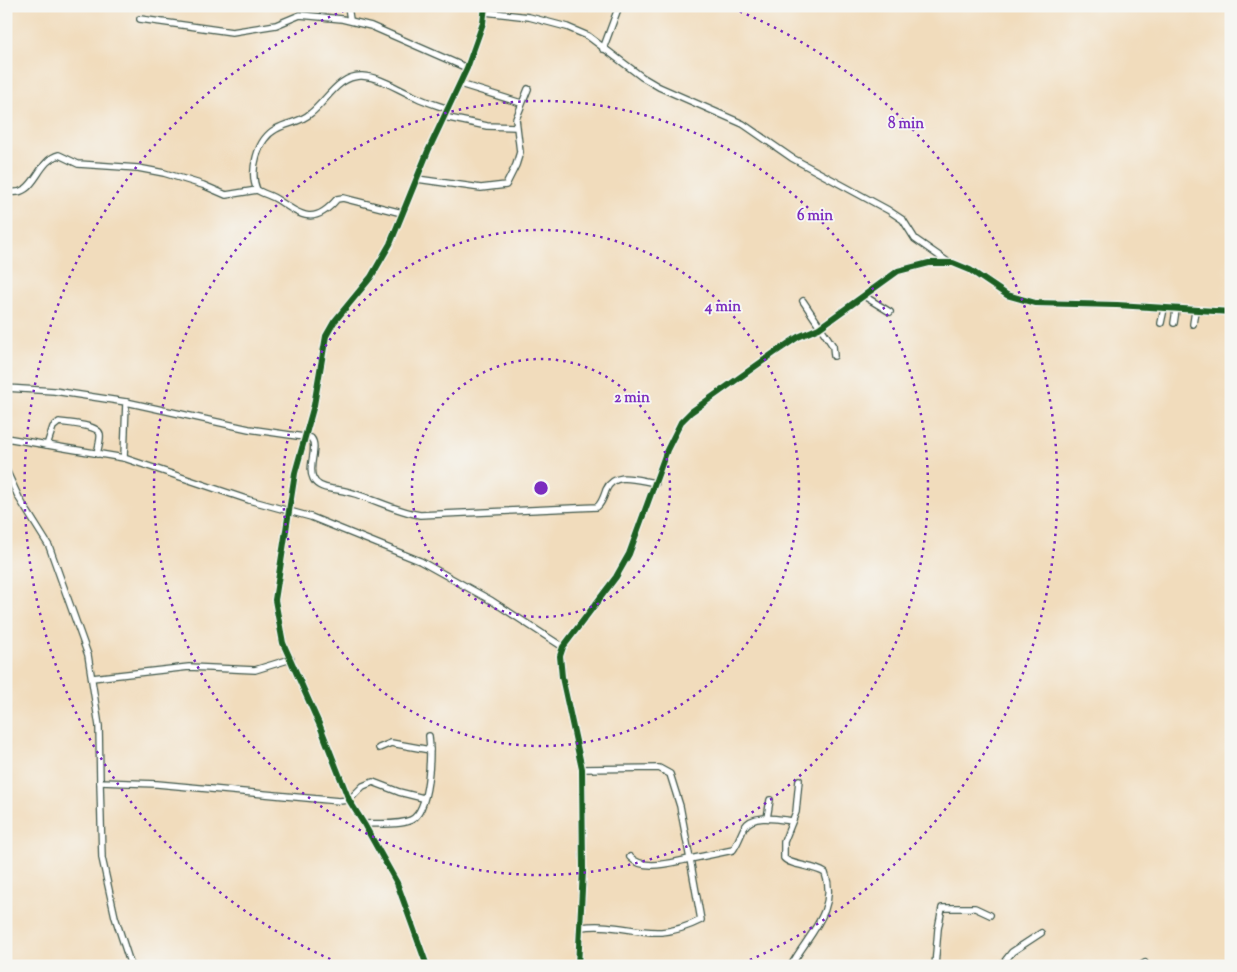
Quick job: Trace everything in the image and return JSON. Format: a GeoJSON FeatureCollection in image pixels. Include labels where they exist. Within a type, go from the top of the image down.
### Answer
{"type":"FeatureCollection","features":[{"type":"Feature","properties":{"kind":"street"},"geometry":{"type":"LineString","coordinates":[[348,6],[350,20]]}},
{"type":"Feature","properties":{"kind":"street"},"geometry":{"type":"LineString","coordinates":[[603,49],[619,6]]}},
{"type":"Feature","properties":{"kind":"street"},"geometry":{"type":"LineString","coordinates":[[426,966],[396,884],[364,824],[348,800],[278,628],[275,600],[295,472],[314,405],[326,336],[334,322],[378,266],[467,68],[485,9],[567,26],[588,36],[603,49],[659,87],[743,124],[792,158],[888,210],[903,220],[915,239],[948,262],[970,270],[1007,295],[1022,301],[1231,312]]}},
{"type":"Feature","properties":{"kind":"street"},"geometry":{"type":"LineString","coordinates":[[140,19],[232,32],[276,25],[300,15],[350,20],[377,28],[467,68]]}},
{"type":"Feature","properties":{"kind":"street"},"geometry":{"type":"LineString","coordinates":[[257,190],[253,172],[263,143],[277,128],[306,118],[346,80],[362,76],[374,79],[448,109]]}},
{"type":"Feature","properties":{"kind":"street"},"geometry":{"type":"LineString","coordinates":[[460,84],[521,103]]}},
{"type":"Feature","properties":{"kind":"street"},"geometry":{"type":"LineString","coordinates":[[417,179],[481,188],[504,186],[516,165],[520,152],[519,136],[516,127],[521,103],[528,89]]}},
{"type":"Feature","properties":{"kind":"street"},"geometry":{"type":"LineString","coordinates":[[444,117],[487,126],[516,127]]}},
{"type":"Feature","properties":{"kind":"street"},"geometry":{"type":"LineString","coordinates":[[6,191],[18,193],[24,191],[48,162],[59,155],[78,164],[157,171],[203,184],[226,195],[257,190],[273,197],[303,216],[317,215],[326,210],[337,199],[343,198],[402,213]]}},
{"type":"Feature","properties":{"kind":"street"},"geometry":{"type":"LineString","coordinates":[[578,966],[583,870],[582,769],[562,677],[560,656],[562,647],[616,577],[638,534],[674,433],[691,412],[783,347],[819,328],[864,296],[874,286],[898,271],[929,263],[948,262]]}},
{"type":"Feature","properties":{"kind":"street"},"geometry":{"type":"LineString","coordinates":[[864,296],[890,312]]}},
{"type":"Feature","properties":{"kind":"street"},"geometry":{"type":"LineString","coordinates":[[802,301],[833,346],[834,356]]}},
{"type":"Feature","properties":{"kind":"street"},"geometry":{"type":"LineString","coordinates":[[1161,323],[1164,309]]}},
{"type":"Feature","properties":{"kind":"street"},"geometry":{"type":"LineString","coordinates":[[1174,324],[1176,310]]}},
{"type":"Feature","properties":{"kind":"street"},"geometry":{"type":"LineString","coordinates":[[1193,324],[1195,311]]}},
{"type":"Feature","properties":{"kind":"street"},"geometry":{"type":"LineString","coordinates":[[6,388],[49,390],[126,402],[240,427],[305,436],[311,438],[314,442],[311,472],[314,481],[319,486],[375,499],[405,512],[420,515],[597,507],[610,482],[616,478],[656,483]]}},
{"type":"Feature","properties":{"kind":"street"},"geometry":{"type":"LineString","coordinates":[[124,458],[126,402]]}},
{"type":"Feature","properties":{"kind":"street"},"geometry":{"type":"LineString","coordinates":[[48,445],[53,427],[59,422],[90,427],[98,429],[100,433],[97,454]]}},
{"type":"Feature","properties":{"kind":"street"},"geometry":{"type":"LineString","coordinates":[[6,438],[124,458],[231,494],[311,517],[420,562],[492,601],[562,647]]}},
{"type":"Feature","properties":{"kind":"street"},"geometry":{"type":"LineString","coordinates":[[6,470],[18,498],[49,546],[88,655],[98,726],[102,858],[115,917],[131,966]]}},
{"type":"Feature","properties":{"kind":"street"},"geometry":{"type":"LineString","coordinates":[[92,678],[189,667],[255,670],[291,659]]}},
{"type":"Feature","properties":{"kind":"street"},"geometry":{"type":"LineString","coordinates":[[364,824],[409,820],[420,811],[431,765],[429,736]]}},
{"type":"Feature","properties":{"kind":"street"},"geometry":{"type":"LineString","coordinates":[[379,748],[391,743],[430,750]]}},
{"type":"Feature","properties":{"kind":"street"},"geometry":{"type":"LineString","coordinates":[[581,927],[606,926],[638,932],[666,933],[682,930],[701,920],[680,806],[673,782],[666,771],[659,768],[582,769]]}},
{"type":"Feature","properties":{"kind":"street"},"geometry":{"type":"LineString","coordinates":[[791,966],[818,927],[825,907],[827,885],[825,873],[819,869],[790,862],[784,858],[784,842],[798,800],[799,780]]}},
{"type":"Feature","properties":{"kind":"street"},"geometry":{"type":"LineString","coordinates":[[100,782],[157,784],[339,801],[348,800],[362,786],[373,782],[399,792],[423,798]]}},
{"type":"Feature","properties":{"kind":"street"},"geometry":{"type":"LineString","coordinates":[[767,818],[770,800]]}},
{"type":"Feature","properties":{"kind":"street"},"geometry":{"type":"LineString","coordinates":[[630,857],[634,862],[644,865],[690,859],[733,850],[747,823],[767,818],[792,821]]}},
{"type":"Feature","properties":{"kind":"street"},"geometry":{"type":"LineString","coordinates":[[935,966],[942,908],[975,908],[990,915]]}},
{"type":"Feature","properties":{"kind":"street"},"geometry":{"type":"LineString","coordinates":[[1001,966],[1012,952],[1041,934]]}},
{"type":"Feature","properties":{"kind":"cycle path"},"geometry":{"type":"LineString","coordinates":[[427,966],[397,883],[349,800],[320,726],[283,643],[275,600],[295,473],[314,405],[326,336],[334,322],[371,277],[390,244],[428,151],[467,68],[483,23],[485,6]]}},
{"type":"Feature","properties":{"kind":"cycle path"},"geometry":{"type":"LineString","coordinates":[[578,966],[583,870],[582,769],[562,677],[560,656],[563,647],[616,577],[629,554],[667,450],[681,422],[691,412],[774,353],[798,337],[819,328],[898,271],[929,263],[953,263],[970,270],[1007,295],[1035,303],[1117,305],[1231,312]]}}]}
